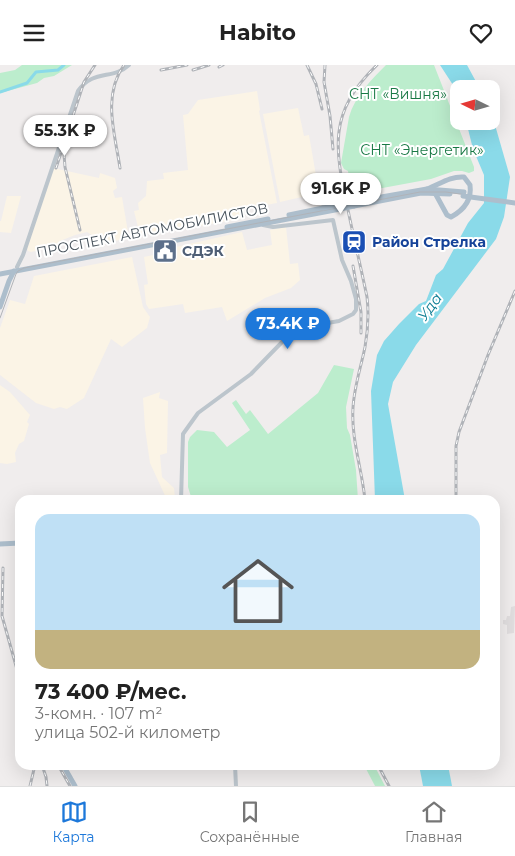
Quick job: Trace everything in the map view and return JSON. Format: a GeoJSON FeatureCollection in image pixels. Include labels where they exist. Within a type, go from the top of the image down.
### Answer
{"type":"FeatureCollection","features":[{"type":"Feature","properties":{"kind":"main road"},"geometry":{"type":"LineString","coordinates":[[435,193],[449,217],[461,211],[470,200],[470,185],[464,177],[454,177],[440,186]]}},
{"type":"Feature","properties":{"kind":"main road","name":"ПРОСПЕКТ АВТОМОБИЛИСТОВ"},"geometry":{"type":"LineString","coordinates":[[0,272],[440,186],[463,194]]}},
{"type":"Feature","properties":{"kind":"main road","name":"ПРОСПЕКТ АВТОМОБИЛИСТОВ"},"geometry":{"type":"LineString","coordinates":[[354,204],[421,193],[463,194],[515,202]]}},
{"type":"Feature","properties":{"kind":"main road","name":"ПРОСПЕКТ АВТОМОБИЛИСТОВ"},"geometry":{"type":"LineString","coordinates":[[16,269],[263,224],[323,210]]}},
{"type":"Feature","properties":{"kind":"main road"},"geometry":{"type":"LineString","coordinates":[[0,307],[16,269]]}},
{"type":"Feature","properties":{"kind":"main road"},"geometry":{"type":"LineString","coordinates":[[0,544],[15,543]]}},
{"type":"Feature","properties":{"kind":"main road"},"geometry":{"type":"LineString","coordinates":[[67,770],[75,786]]}},
{"type":"Feature","properties":{"kind":"street"},"geometry":{"type":"LineString","coordinates":[[16,269],[23,255],[78,91],[84,82],[94,77],[122,71],[129,65]]}},
{"type":"Feature","properties":{"kind":"street"},"geometry":{"type":"LineString","coordinates":[[181,495],[183,434],[198,413],[251,374],[284,340],[316,325],[339,321],[353,314],[356,307],[354,293],[342,260],[333,220],[273,227],[263,224]]}},
{"type":"Feature","properties":{"kind":"street"},"geometry":{"type":"LineString","coordinates":[[236,770],[236,786]]}},
{"type":"Feature","properties":{"kind":"shaded area"},"geometry":{"type":"Polygon","coordinates":[[[257,91],[259,111],[277,203],[243,209],[245,218],[140,235],[134,211],[139,210],[138,203],[146,196],[147,181],[164,179],[163,173],[188,170],[183,115],[188,114],[198,100],[257,91]]]}},
{"type":"Feature","properties":{"kind":"shaded area"},"geometry":{"type":"Polygon","coordinates":[[[298,108],[304,136],[309,135],[319,193],[280,202],[263,114],[298,108]]]}},
{"type":"Feature","properties":{"kind":"shaded area"},"geometry":{"type":"Polygon","coordinates":[[[53,168],[99,178],[100,173],[115,178],[117,188],[113,191],[115,198],[122,197],[129,238],[96,245],[95,237],[87,232],[60,241],[54,247],[28,251],[27,248],[53,168]]]}},
{"type":"Feature","properties":{"kind":"shaded area"},"geometry":{"type":"Polygon","coordinates":[[[7,196],[21,196],[11,233],[0,232],[0,221],[7,196]]]}},
{"type":"Feature","properties":{"kind":"shaded area"},"geometry":{"type":"Polygon","coordinates":[[[286,227],[290,264],[298,263],[300,280],[291,288],[265,298],[227,321],[222,307],[185,313],[183,304],[149,309],[146,304],[144,285],[148,284],[144,257],[176,250],[176,247],[242,232],[247,250],[272,245],[270,230],[286,227]]]}},
{"type":"Feature","properties":{"kind":"shaded area"},"geometry":{"type":"Polygon","coordinates":[[[132,257],[143,307],[150,317],[147,328],[122,347],[111,339],[84,398],[67,409],[60,407],[54,409],[36,403],[0,375],[0,328],[10,300],[25,304],[34,276],[132,257]]]}},
{"type":"Feature","properties":{"kind":"shaded area"},"geometry":{"type":"Polygon","coordinates":[[[0,385],[10,392],[30,415],[24,441],[19,444],[15,453],[16,462],[7,464],[0,463],[0,385]]]}},
{"type":"Feature","properties":{"kind":"shaded area"},"geometry":{"type":"Polygon","coordinates":[[[160,392],[159,398],[168,401],[167,453],[160,455],[162,477],[174,488],[175,495],[165,495],[150,463],[143,398],[160,392]]]}},
{"type":"Feature","properties":{"kind":"shaded area"},"geometry":{"type":"Polygon","coordinates":[[[515,606],[514,633],[507,634],[507,625],[503,624],[503,620],[510,616],[511,607],[515,606]]]}},
{"type":"Feature","properties":{"kind":"green space"},"geometry":{"type":"Polygon","coordinates":[[[22,65],[72,65],[54,76],[44,78],[37,83],[0,93],[0,73],[15,70],[22,65]]]}},
{"type":"Feature","properties":{"kind":"green space"},"geometry":{"type":"Polygon","coordinates":[[[386,65],[434,65],[450,106],[450,130],[459,130],[474,171],[469,173],[454,171],[431,179],[361,192],[351,190],[348,171],[344,169],[341,163],[349,117],[359,95],[386,65]]]}},
{"type":"Feature","properties":{"kind":"green space"},"geometry":{"type":"Polygon","coordinates":[[[334,365],[354,369],[346,407],[347,428],[356,470],[358,495],[190,495],[188,487],[188,442],[197,430],[214,432],[227,447],[250,430],[232,403],[236,400],[246,414],[250,410],[268,434],[318,393],[334,365]]]}},
{"type":"Feature","properties":{"kind":"green space"},"geometry":{"type":"Polygon","coordinates":[[[367,770],[377,770],[385,786],[375,786],[367,770]]]}},
{"type":"Feature","properties":{"kind":"water"},"geometry":{"type":"Polygon","coordinates":[[[440,65],[467,65],[475,80],[450,80],[440,65]]]}},
{"type":"Feature","properties":{"kind":"water","name":"Уда"},"geometry":{"type":"Polygon","coordinates":[[[468,130],[496,130],[510,177],[504,217],[496,239],[416,345],[393,382],[388,404],[404,495],[375,495],[371,391],[377,355],[384,341],[399,324],[419,304],[426,301],[436,275],[443,269],[468,223],[484,203],[484,175],[473,149],[468,130]]]}},
{"type":"Feature","properties":{"kind":"water"},"geometry":{"type":"Polygon","coordinates":[[[420,770],[449,770],[452,786],[423,786],[420,770]]]}},
{"type":"Feature","properties":{"kind":"waterway"},"geometry":{"type":"LineString","coordinates":[[0,92],[27,83],[36,72],[58,70],[64,65]]}},
{"type":"Feature","properties":{"kind":"tram line"},"geometry":{"type":"LineString","coordinates":[[0,318],[16,274],[24,268],[420,192],[446,192],[515,202]]}},
{"type":"Feature","properties":{"kind":"railway"},"geometry":{"type":"LineString","coordinates":[[56,168],[84,82],[95,65]]}},
{"type":"Feature","properties":{"kind":"railway"},"geometry":{"type":"LineString","coordinates":[[120,168],[113,129],[112,102],[113,89],[124,65]]}},
{"type":"Feature","properties":{"kind":"railway"},"geometry":{"type":"LineString","coordinates":[[161,70],[187,65]]}},
{"type":"Feature","properties":{"kind":"railway"},"geometry":{"type":"LineString","coordinates":[[193,70],[209,65]]}},
{"type":"Feature","properties":{"kind":"railway"},"geometry":{"type":"LineString","coordinates":[[219,67],[223,65]]}},
{"type":"Feature","properties":{"kind":"railway"},"geometry":{"type":"LineString","coordinates":[[307,65],[316,84],[322,109]]}},
{"type":"Feature","properties":{"kind":"railway"},"geometry":{"type":"LineString","coordinates":[[325,65],[324,82],[333,149]]}},
{"type":"Feature","properties":{"kind":"railway"},"geometry":{"type":"LineString","coordinates":[[364,495],[355,443],[353,408],[367,334],[368,303],[343,188],[338,150],[342,116],[350,99],[377,65]]}},
{"type":"Feature","properties":{"kind":"railway"},"geometry":{"type":"LineString","coordinates":[[64,154],[65,167],[80,230]]}},
{"type":"Feature","properties":{"kind":"railway"},"geometry":{"type":"LineString","coordinates":[[353,266],[361,312],[361,333]]}},
{"type":"Feature","properties":{"kind":"railway"},"geometry":{"type":"LineString","coordinates":[[456,495],[456,446],[459,432],[515,291]]}},
{"type":"Feature","properties":{"kind":"railway"},"geometry":{"type":"LineString","coordinates":[[3,568],[2,616],[15,662]]}},
{"type":"Feature","properties":{"kind":"railway"},"geometry":{"type":"LineString","coordinates":[[30,786],[34,770]]}},
{"type":"Feature","properties":{"kind":"railway"},"geometry":{"type":"LineString","coordinates":[[44,770],[47,786]]}},
{"type":"Feature","properties":{"kind":"railway"},"geometry":{"type":"LineString","coordinates":[[61,770],[70,786]]}},
{"type":"Feature","properties":{"kind":"railway"},"geometry":{"type":"LineString","coordinates":[[381,770],[389,786]]}},
{"type":"Feature","properties":{"kind":"place","name":"Район Стрелка"},"geometry":{"type":"Point","coordinates":[354,242]}},
{"type":"Feature","properties":{"kind":"place","name":"СДЭК"},"geometry":{"type":"Point","coordinates":[165,251]}},
{"type":"Feature","properties":{"kind":"park label","name":"СНТ «Вишня»"},"geometry":{"type":"Point","coordinates":[398,94]}},
{"type":"Feature","properties":{"kind":"park label","name":"СНТ «Энергетик»"},"geometry":{"type":"Point","coordinates":[422,150]}}]}
